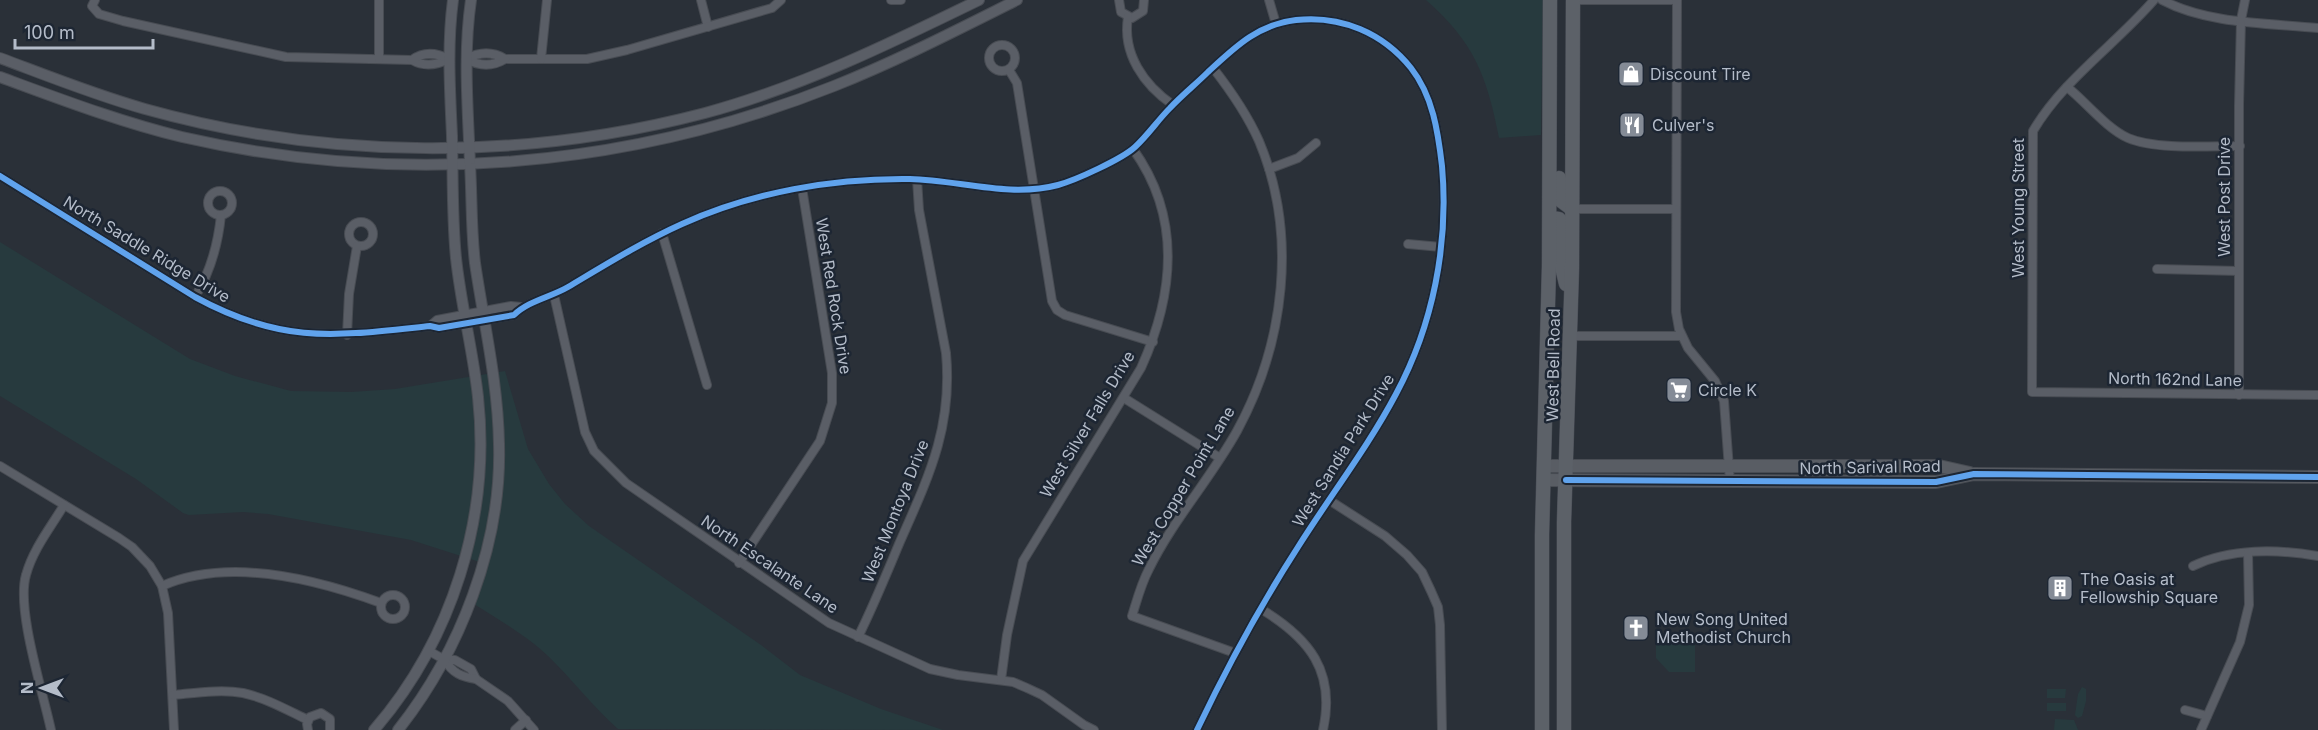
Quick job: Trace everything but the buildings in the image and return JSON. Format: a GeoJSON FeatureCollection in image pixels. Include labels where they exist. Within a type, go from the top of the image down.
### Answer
{"type":"FeatureCollection","features":[{"type":"Feature","properties":{"kind":"main road","name":"West Bell Road"},"geometry":{"type":"LineString","coordinates":[[1542,730],[1544,473],[1550,218],[1550,0]]}},
{"type":"Feature","properties":{"kind":"main road","name":"West Bell Road"},"geometry":{"type":"LineString","coordinates":[[1564,730],[1563,648],[1571,303],[1573,0]]}},
{"type":"Feature","properties":{"kind":"main road"},"geometry":{"type":"LineString","coordinates":[[1550,117],[1559,157],[1560,200],[1572,208]]}},
{"type":"Feature","properties":{"kind":"main road"},"geometry":{"type":"LineString","coordinates":[[1550,218],[1559,219],[1561,222],[1561,264],[1571,303]]}},
{"type":"Feature","properties":{"kind":"main road","name":"North Sarival Road"},"geometry":{"type":"LineString","coordinates":[[1544,473],[1729,465],[1939,466],[1974,474],[2318,477]]}},
{"type":"Feature","properties":{"kind":"main road","name":"North Sarival Road"},"geometry":{"type":"LineString","coordinates":[[1566,473],[1730,482],[1936,482],[1974,474]]}},
{"type":"Feature","properties":{"kind":"street"},"geometry":{"type":"LineString","coordinates":[[379,0],[379,59]]}},
{"type":"Feature","properties":{"kind":"street"},"geometry":{"type":"LineString","coordinates":[[374,730],[399,700],[429,651],[453,596],[476,510],[480,478],[479,399],[455,243],[450,59],[453,0]]}},
{"type":"Feature","properties":{"kind":"street"},"geometry":{"type":"LineString","coordinates":[[398,730],[433,682],[474,596],[484,561],[498,477],[500,446],[497,397],[473,240],[466,59],[471,0]]}},
{"type":"Feature","properties":{"kind":"street"},"geometry":{"type":"LineString","coordinates":[[540,59],[547,0]]}},
{"type":"Feature","properties":{"kind":"street"},"geometry":{"type":"LineString","coordinates":[[700,0],[708,27]]}},
{"type":"Feature","properties":{"kind":"street"},"geometry":{"type":"LineString","coordinates":[[466,59],[477,54],[496,54],[505,59],[586,59],[627,50],[772,8],[781,0]]}},
{"type":"Feature","properties":{"kind":"street"},"geometry":{"type":"LineString","coordinates":[[891,0],[901,0]]}},
{"type":"Feature","properties":{"kind":"street"},"geometry":{"type":"LineString","coordinates":[[0,77],[143,126],[235,148],[346,162],[470,156],[609,134],[706,112],[827,71],[877,50],[979,0]]}},
{"type":"Feature","properties":{"kind":"street"},"geometry":{"type":"LineString","coordinates":[[0,58],[112,99],[239,131],[452,157],[470,156],[529,161],[613,150],[711,128],[834,86],[1017,0]]}},
{"type":"Feature","properties":{"kind":"street"},"geometry":{"type":"LineString","coordinates":[[1119,0],[1121,12],[1128,17],[1140,15],[1145,8],[1144,0]]}},
{"type":"Feature","properties":{"kind":"street"},"geometry":{"type":"LineString","coordinates":[[1269,0],[1275,24]]}},
{"type":"Feature","properties":{"kind":"street"},"geometry":{"type":"LineString","coordinates":[[1573,0],[1677,0],[1676,312],[1681,336],[1694,358],[1714,381],[1724,401],[1730,482]]}},
{"type":"Feature","properties":{"kind":"street","name":"West Young Street"},"geometry":{"type":"LineString","coordinates":[[2032,392],[2033,131],[2042,116],[2067,87],[2154,0]]}},
{"type":"Feature","properties":{"kind":"street"},"geometry":{"type":"LineString","coordinates":[[2162,0],[2181,10],[2204,16],[2318,28]]}},
{"type":"Feature","properties":{"kind":"street","name":"West Post Drive"},"geometry":{"type":"LineString","coordinates":[[2239,395],[2241,20],[2245,0]]}},
{"type":"Feature","properties":{"kind":"street"},"geometry":{"type":"LineString","coordinates":[[93,3],[99,14],[123,21],[286,57],[412,60],[420,64],[440,64],[450,59]]}},
{"type":"Feature","properties":{"kind":"street"},"geometry":{"type":"LineString","coordinates":[[1128,17],[1126,29],[1128,46],[1136,64],[1154,92],[1173,105]]}},
{"type":"Feature","properties":{"kind":"street","name":"West Sandia Park Drive"},"geometry":{"type":"LineString","coordinates":[[1197,730],[1234,653],[1395,397],[1410,367],[1428,314],[1441,247],[1444,212],[1440,151],[1433,110],[1424,87],[1405,60],[1388,45],[1348,24],[1311,19],[1275,24]]}},
{"type":"Feature","properties":{"kind":"street","name":"North Saddle Ridge Drive"},"geometry":{"type":"LineString","coordinates":[[0,176],[195,297],[222,312],[255,324],[288,332],[347,335],[429,326],[439,328],[484,316],[514,315],[521,307],[555,295],[685,222],[732,205],[802,188],[854,180],[917,179],[1001,189],[1034,189],[1060,184],[1133,149],[1173,105],[1228,51],[1252,35],[1275,24]]}},
{"type":"Feature","properties":{"kind":"street","name":"West Copper Point Lane"},"geometry":{"type":"LineString","coordinates":[[1213,68],[1237,99],[1258,139],[1269,169],[1277,202],[1283,255],[1279,311],[1257,387],[1237,431],[1149,568],[1132,616],[1234,653]]}},
{"type":"Feature","properties":{"kind":"street"},"geometry":{"type":"LineString","coordinates":[[1009,70],[1017,83],[1052,301],[1057,310],[1065,315],[1153,342]]}},
{"type":"Feature","properties":{"kind":"street"},"geometry":{"type":"LineString","coordinates":[[2067,87],[2109,126],[2128,138],[2153,144],[2240,146]]}},
{"type":"Feature","properties":{"kind":"street"},"geometry":{"type":"LineString","coordinates":[[1269,169],[1298,158],[1316,143]]}},
{"type":"Feature","properties":{"kind":"street","name":"West Silver Falls Drive"},"geometry":{"type":"LineString","coordinates":[[1001,680],[1007,635],[1023,561],[1057,501],[1124,398],[1153,342],[1164,300],[1170,263],[1166,222],[1154,185],[1133,149]]}},
{"type":"Feature","properties":{"kind":"street","name":"West Montoya Drive"},"geometry":{"type":"LineString","coordinates":[[858,637],[931,471],[944,428],[948,376],[946,354],[919,210],[917,179]]}},
{"type":"Feature","properties":{"kind":"street","name":"West Red Rock Drive"},"geometry":{"type":"LineString","coordinates":[[739,562],[809,460],[820,441],[832,403],[832,373],[802,188]]}},
{"type":"Feature","properties":{"kind":"street"},"geometry":{"type":"LineString","coordinates":[[1572,208],[1676,209]]}},
{"type":"Feature","properties":{"kind":"street"},"geometry":{"type":"LineString","coordinates":[[195,297],[206,278],[217,245],[221,215]]}},
{"type":"Feature","properties":{"kind":"street"},"geometry":{"type":"LineString","coordinates":[[662,233],[707,385]]}},
{"type":"Feature","properties":{"kind":"street"},"geometry":{"type":"LineString","coordinates":[[1408,244],[1441,247]]}},
{"type":"Feature","properties":{"kind":"street"},"geometry":{"type":"LineString","coordinates":[[347,335],[349,294],[357,246]]}},
{"type":"Feature","properties":{"kind":"street"},"geometry":{"type":"LineString","coordinates":[[2157,269],[2239,271]]}},
{"type":"Feature","properties":{"kind":"street","name":"North Escalante Lane"},"geometry":{"type":"LineString","coordinates":[[555,295],[579,412],[594,451],[626,483],[829,623],[930,669],[1014,682],[1042,695],[1094,730]]}},
{"type":"Feature","properties":{"kind":"street"},"geometry":{"type":"LineString","coordinates":[[1570,336],[1681,336]]}},
{"type":"Feature","properties":{"kind":"street","name":"North 162nd Lane"},"geometry":{"type":"LineString","coordinates":[[2032,392],[2318,395]]}},
{"type":"Feature","properties":{"kind":"street"},"geometry":{"type":"LineString","coordinates":[[1124,398],[1220,458]]}},
{"type":"Feature","properties":{"kind":"street"},"geometry":{"type":"LineString","coordinates":[[0,466],[132,547],[150,566],[162,586],[168,613],[174,730]]}},
{"type":"Feature","properties":{"kind":"street"},"geometry":{"type":"LineString","coordinates":[[1329,500],[1385,536],[1422,572],[1438,607],[1442,730]]}},
{"type":"Feature","properties":{"kind":"street"},"geometry":{"type":"LineString","coordinates":[[51,730],[28,629],[23,593],[26,575],[36,551],[64,505]]}},
{"type":"Feature","properties":{"kind":"street"},"geometry":{"type":"LineString","coordinates":[[2193,566],[2213,557],[2248,553],[2290,551],[2318,556]]}},
{"type":"Feature","properties":{"kind":"street"},"geometry":{"type":"LineString","coordinates":[[2201,730],[2240,642],[2249,605],[2248,553]]}},
{"type":"Feature","properties":{"kind":"street"},"geometry":{"type":"LineString","coordinates":[[162,586],[198,574],[237,571],[339,588],[381,603]]}},
{"type":"Feature","properties":{"kind":"street"},"geometry":{"type":"LineString","coordinates":[[1261,609],[1294,631],[1322,671],[1327,714],[1323,730]]}},
{"type":"Feature","properties":{"kind":"street"},"geometry":{"type":"LineString","coordinates":[[429,651],[445,660],[455,660],[471,669],[476,679],[508,701],[534,730]]}},
{"type":"Feature","properties":{"kind":"street"},"geometry":{"type":"LineString","coordinates":[[172,694],[243,693],[272,702],[308,720]]}},
{"type":"Feature","properties":{"kind":"street"},"geometry":{"type":"LineString","coordinates":[[2185,710],[2207,716]]}},
{"type":"Feature","properties":{"kind":"street"},"geometry":{"type":"LineString","coordinates":[[308,730],[308,720],[313,714],[324,714],[332,723],[330,730]]}},
{"type":"Feature","properties":{"kind":"street"},"geometry":{"type":"LineString","coordinates":[[515,730],[526,720]]}},
{"type":"Feature","properties":{"kind":"green space"},"geometry":{"type":"Polygon","coordinates":[[[1426,0],[1543,0],[1541,135],[1499,138],[1489,96],[1476,62],[1456,31],[1426,0]]]}},
{"type":"Feature","properties":{"kind":"green space"},"geometry":{"type":"Polygon","coordinates":[[[0,242],[190,359],[235,376],[291,391],[351,392],[395,389],[505,371],[528,449],[549,484],[565,504],[589,526],[761,645],[800,675],[881,709],[943,730],[618,729],[539,648],[474,604],[486,564],[411,540],[268,514],[243,512],[189,515],[183,513],[136,479],[0,396],[0,242]]]}},
{"type":"Feature","properties":{"kind":"green space"},"geometry":{"type":"Polygon","coordinates":[[[1658,640],[1695,640],[1695,672],[1669,672],[1656,658],[1658,640]]]}},
{"type":"Feature","properties":{"kind":"green space"},"geometry":{"type":"Polygon","coordinates":[[[2082,687],[2086,689],[2086,701],[2082,716],[2078,718],[2075,715],[2078,694],[2082,687]]]}},
{"type":"Feature","properties":{"kind":"green space"},"geometry":{"type":"Polygon","coordinates":[[[2047,689],[2066,689],[2065,698],[2047,698],[2047,689]]]}},
{"type":"Feature","properties":{"kind":"green space"},"geometry":{"type":"Polygon","coordinates":[[[2047,703],[2066,703],[2066,711],[2047,711],[2047,703]]]}},
{"type":"Feature","properties":{"kind":"green space"},"geometry":{"type":"Polygon","coordinates":[[[2055,719],[2074,720],[2078,730],[2054,730],[2055,719]]]}},
{"type":"Feature","properties":{"kind":"cycle path"},"geometry":{"type":"LineString","coordinates":[[0,176],[195,297],[255,323],[283,330],[337,334],[430,326],[439,328],[514,315],[526,306],[568,287],[667,231],[709,213],[765,195],[823,184],[881,179],[928,180],[1021,190],[1058,185],[1087,174],[1129,152],[1184,94],[1227,54],[1258,32],[1282,22],[1313,19],[1329,20],[1360,29],[1388,45],[1411,68],[1425,90],[1433,115],[1442,166],[1444,195],[1436,283],[1420,340],[1396,394],[1270,592],[1197,730]]}},
{"type":"Feature","properties":{"kind":"cycle path"},"geometry":{"type":"LineString","coordinates":[[1566,480],[1936,482],[1974,474],[2318,477]]}},
{"type":"Feature","properties":{"kind":"place","name":"Discount Tire"},"geometry":{"type":"Point","coordinates":[1631,74]}},
{"type":"Feature","properties":{"kind":"place","name":"Culver's"},"geometry":{"type":"Point","coordinates":[1632,125]}},
{"type":"Feature","properties":{"kind":"place","name":"Circle K"},"geometry":{"type":"Point","coordinates":[1679,390]}},
{"type":"Feature","properties":{"kind":"place","name":"The Oasis at Fellowship Square"},"geometry":{"type":"Point","coordinates":[2060,588]}},
{"type":"Feature","properties":{"kind":"place","name":"New Song United Methodist Church"},"geometry":{"type":"Point","coordinates":[1636,628]}}]}
